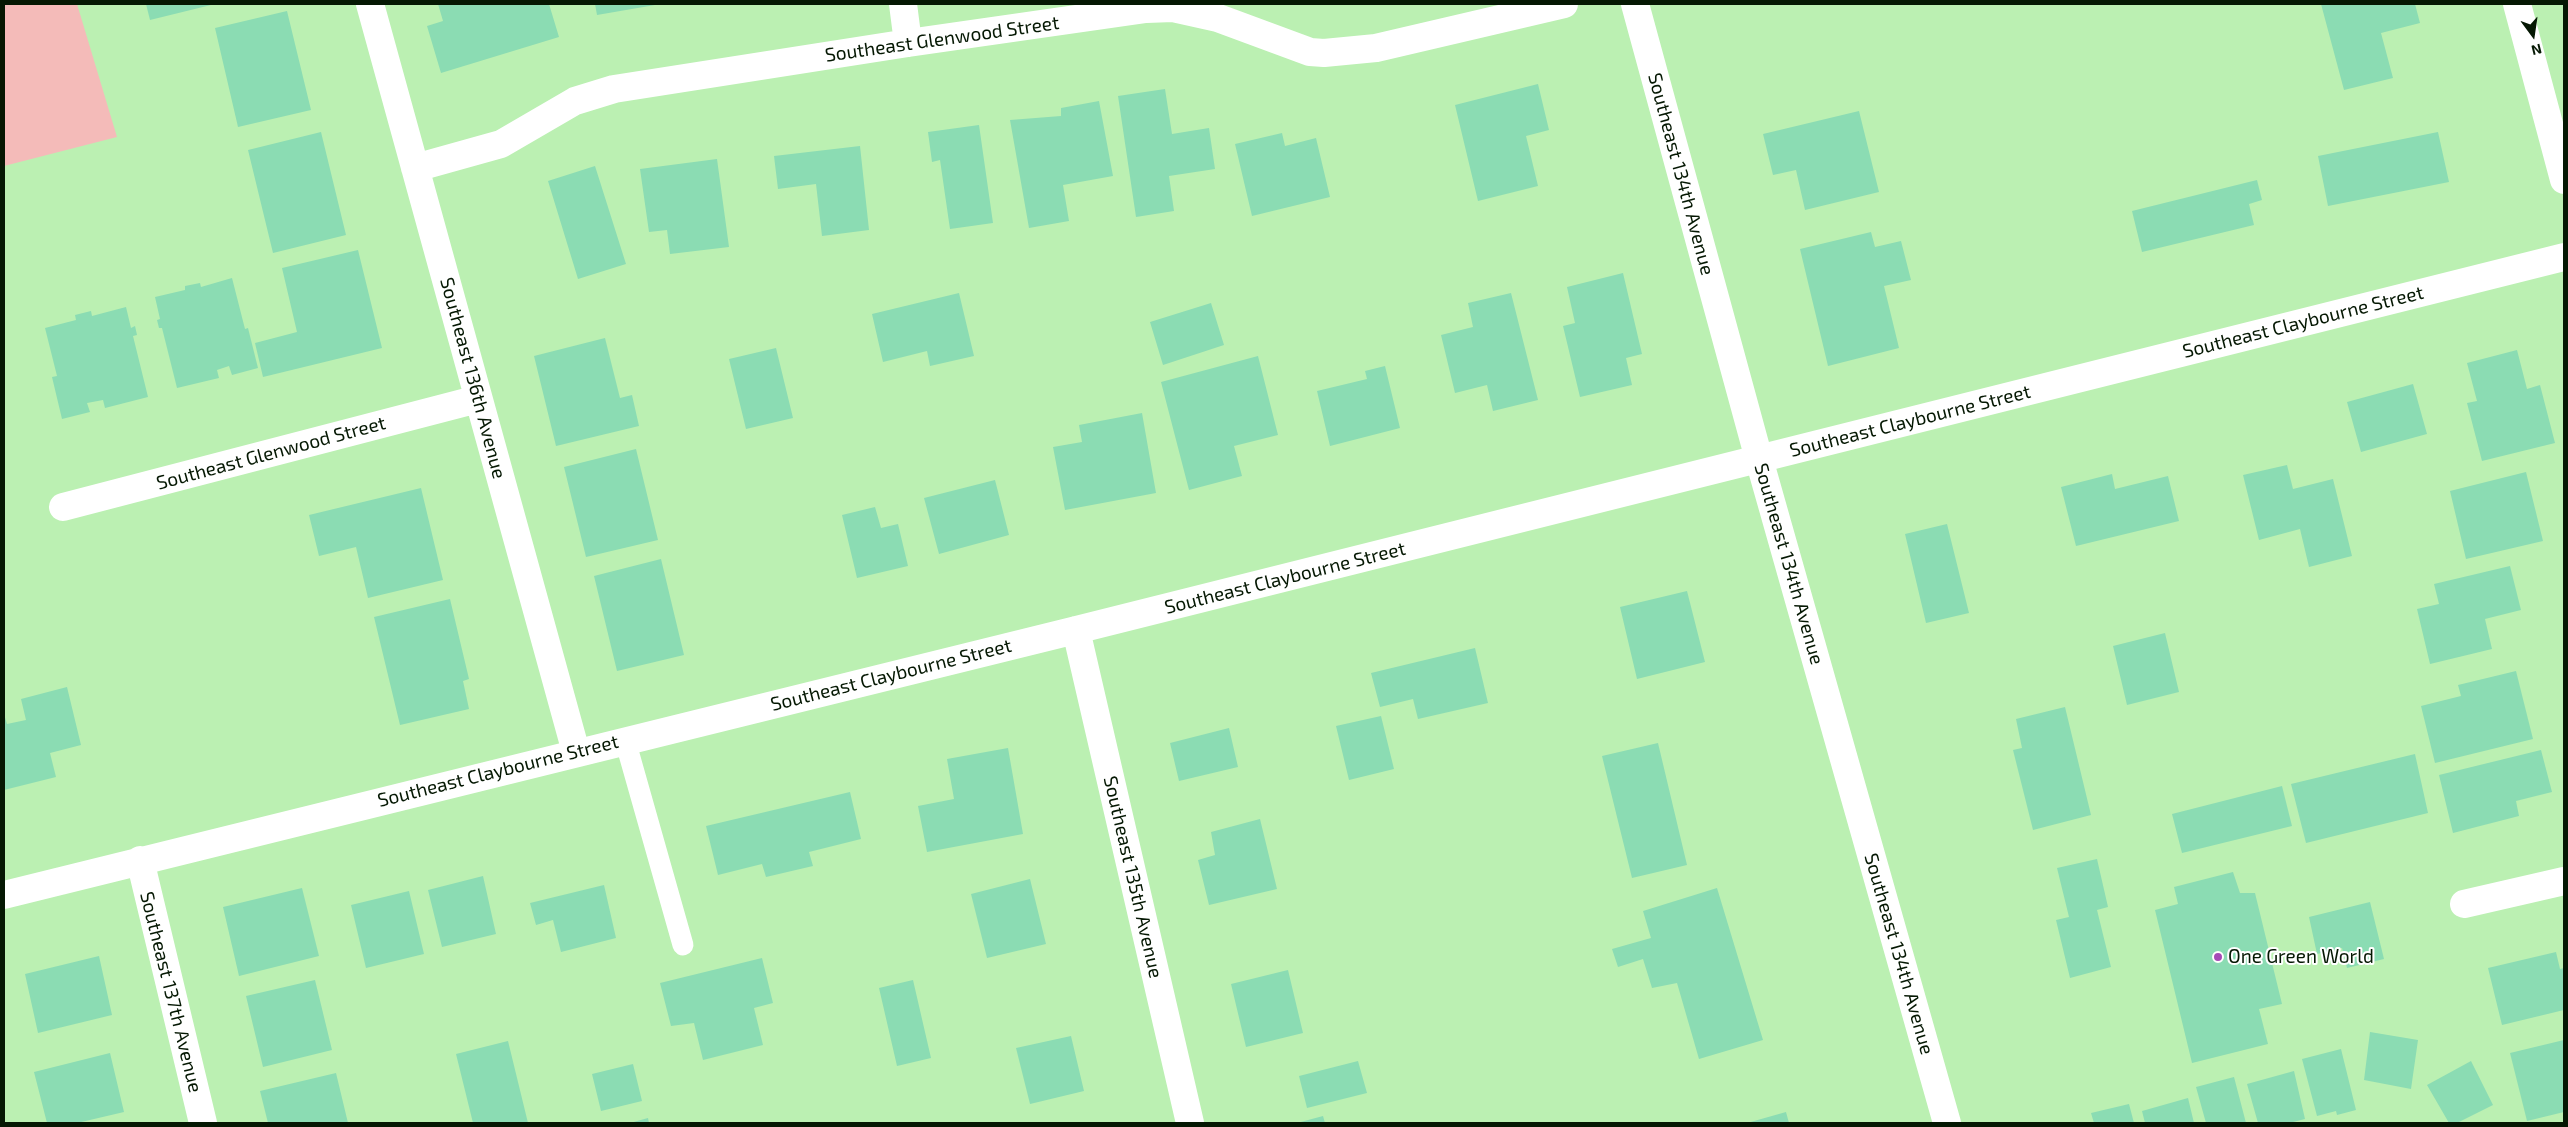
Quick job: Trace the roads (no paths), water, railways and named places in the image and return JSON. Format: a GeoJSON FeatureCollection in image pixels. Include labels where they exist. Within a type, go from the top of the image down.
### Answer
{"type":"FeatureCollection","features":[{"type":"Feature","properties":{"kind":"street","name":"Southeast 136th Avenue"},"geometry":{"type":"LineString","coordinates":[[370,4],[576,752]]}},
{"type":"Feature","properties":{"kind":"street"},"geometry":{"type":"LineString","coordinates":[[903,4],[908,43]]}},
{"type":"Feature","properties":{"kind":"street","name":"Southeast Glenwood Street"},"geometry":{"type":"LineString","coordinates":[[415,168],[502,144],[575,101],[614,89],[908,43],[1146,9],[1173,8],[1218,18],[1310,52],[1324,53],[1376,48],[1564,4]]}},
{"type":"Feature","properties":{"kind":"street","name":"Southeast 134th Avenue"},"geometry":{"type":"LineString","coordinates":[[1635,4],[1759,459],[1947,1123]]}},
{"type":"Feature","properties":{"kind":"street"},"geometry":{"type":"LineString","coordinates":[[2517,4],[2564,180]]}},
{"type":"Feature","properties":{"kind":"street","name":"Southeast Claybourne Street"},"geometry":{"type":"LineString","coordinates":[[4,895],[576,752],[1076,630],[2564,256]]}},
{"type":"Feature","properties":{"kind":"street","name":"Southeast Glenwood Street"},"geometry":{"type":"LineString","coordinates":[[63,507],[478,398]]}},
{"type":"Feature","properties":{"kind":"street","name":"Southeast 135th Avenue"},"geometry":{"type":"LineString","coordinates":[[1076,630],[1190,1123]]}},
{"type":"Feature","properties":{"kind":"street","name":"Southeast 137th Avenue"},"geometry":{"type":"LineString","coordinates":[[140,860],[203,1123]]}},
{"type":"Feature","properties":{"kind":"street"},"geometry":{"type":"LineString","coordinates":[[2464,904],[2564,881]]}},
{"type":"Feature","properties":{"kind":"lane"},"geometry":{"type":"LineString","coordinates":[[625,740],[683,945]]}},
{"type":"Feature","properties":{"kind":"place","name":"One Green World"},"geometry":{"type":"Point","coordinates":[2218,957]}}]}
